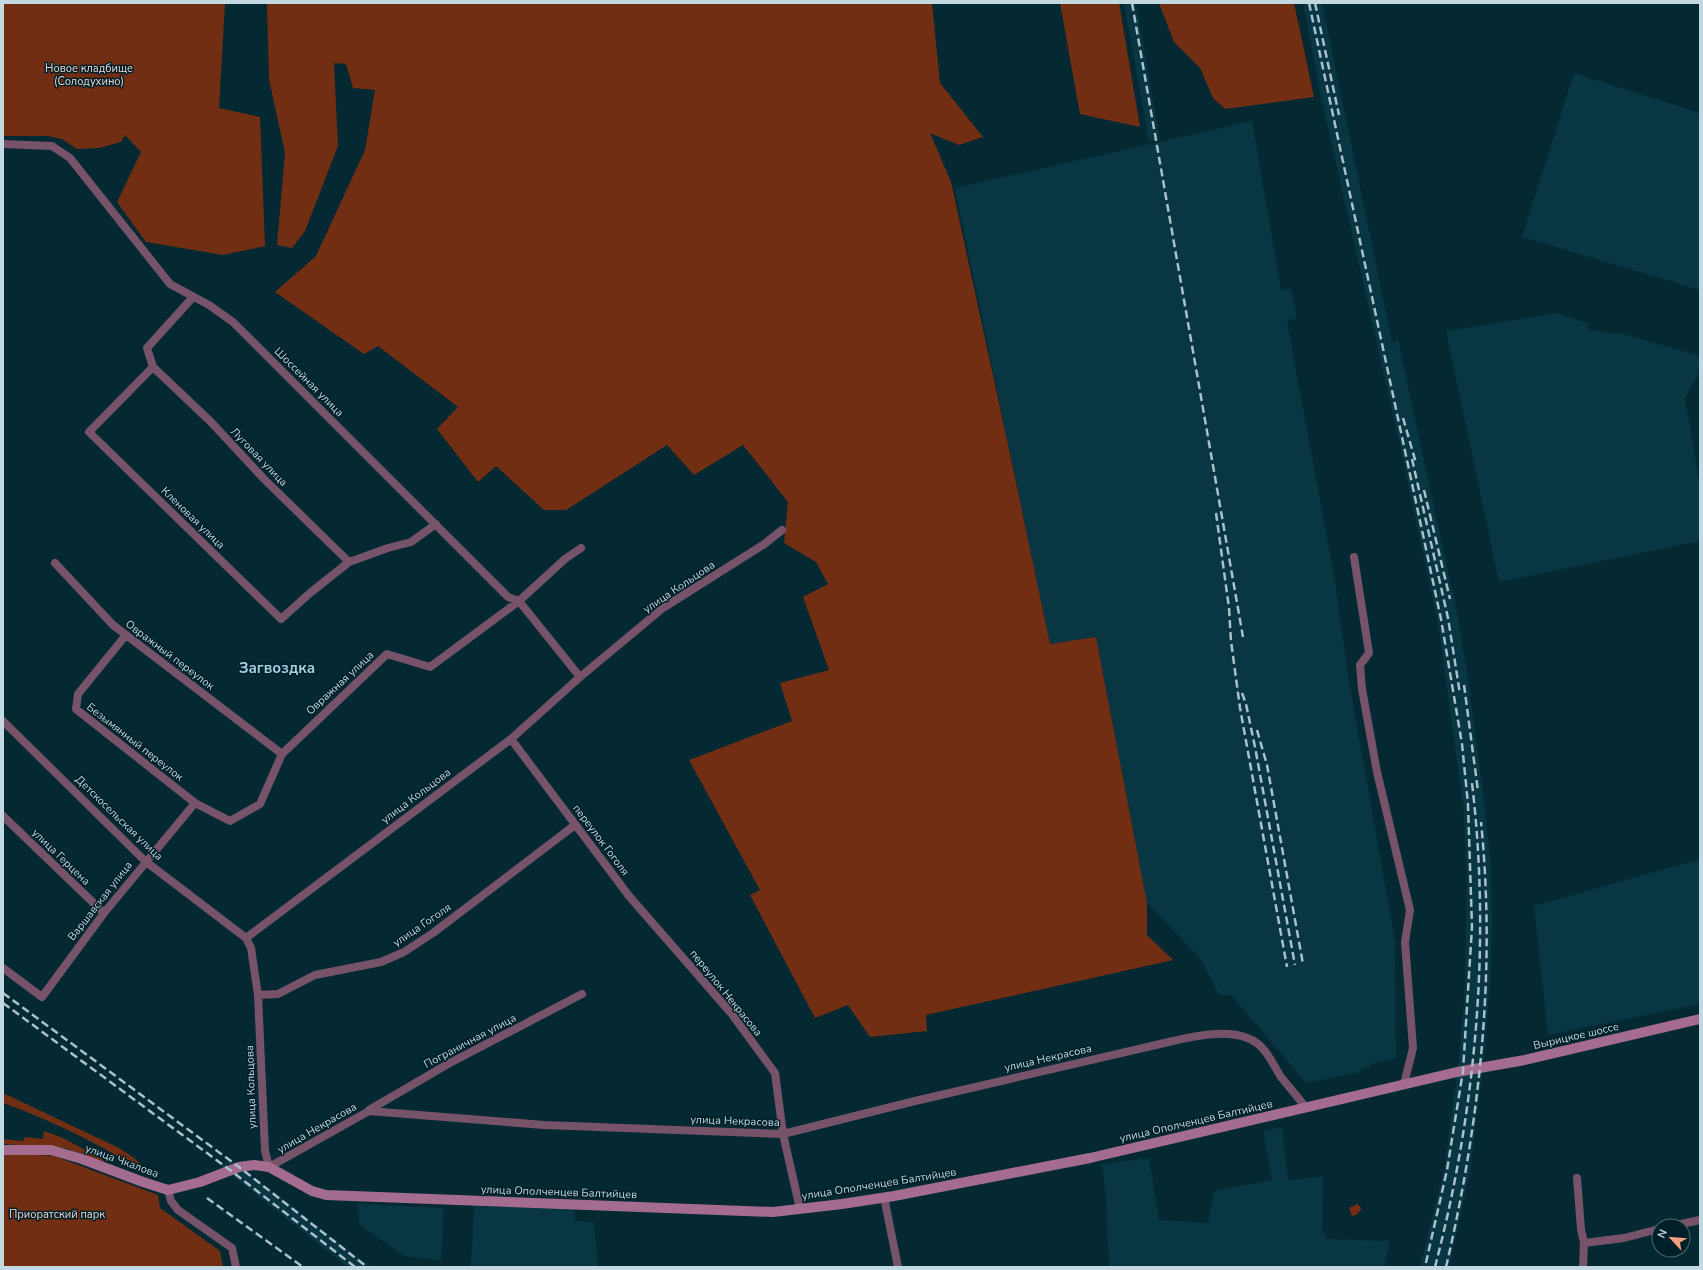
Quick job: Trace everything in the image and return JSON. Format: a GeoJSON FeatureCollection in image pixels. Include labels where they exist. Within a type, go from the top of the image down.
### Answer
{"type":"FeatureCollection","features":[{"type":"Feature","properties":{"kind":"main road","name":"Вырицкое шоссе"},"geometry":{"type":"LineString","coordinates":[[1457,1072],[1525,1060],[1700,1019]]}},
{"type":"Feature","properties":{"kind":"main road","name":"улица Ополченцев Балтийцев"},"geometry":{"type":"LineString","coordinates":[[230,1170],[254,1165],[269,1168],[312,1191],[326,1195],[773,1212],[842,1204],[884,1197],[1090,1158],[1457,1072]]}},
{"type":"Feature","properties":{"kind":"main road","name":"улица Чкалова"},"geometry":{"type":"LineString","coordinates":[[3,1150],[51,1150],[82,1159],[168,1190],[200,1182],[230,1170]]}},
{"type":"Feature","properties":{"kind":"street","name":"Шоссейная улица"},"geometry":{"type":"LineString","coordinates":[[3,144],[52,146],[70,158],[170,284],[209,305],[233,322],[508,597],[519,601],[580,677]]}},
{"type":"Feature","properties":{"kind":"street"},"geometry":{"type":"LineString","coordinates":[[153,367],[148,348],[192,297]]}},
{"type":"Feature","properties":{"kind":"street","name":"Кленовая улица"},"geometry":{"type":"LineString","coordinates":[[153,367],[89,432],[281,620],[310,593],[349,562]]}},
{"type":"Feature","properties":{"kind":"street","name":"Луговая улица"},"geometry":{"type":"LineString","coordinates":[[153,367],[211,422],[264,480],[349,562]]}},
{"type":"Feature","properties":{"kind":"street"},"geometry":{"type":"LineString","coordinates":[[349,562],[388,548],[411,542],[436,524]]}},
{"type":"Feature","properties":{"kind":"street","name":"улица Кольцова"},"geometry":{"type":"LineString","coordinates":[[269,1168],[265,1151],[258,994],[251,948],[246,938],[511,739],[580,677],[663,608],[763,546],[782,530]]}},
{"type":"Feature","properties":{"kind":"street","name":"Овражная улица"},"geometry":{"type":"LineString","coordinates":[[260,804],[282,754],[387,654],[430,667],[519,601],[565,559],[581,548]]}},
{"type":"Feature","properties":{"kind":"street"},"geometry":{"type":"LineString","coordinates":[[1354,557],[1369,653],[1360,665],[1362,689],[1377,772],[1410,910],[1405,942],[1413,1048],[1404,1084]]}},
{"type":"Feature","properties":{"kind":"street","name":"Овражный переулок"},"geometry":{"type":"LineString","coordinates":[[55,563],[113,625],[282,754]]}},
{"type":"Feature","properties":{"kind":"street","name":"Безымянный переулок"},"geometry":{"type":"LineString","coordinates":[[126,635],[78,694],[76,709],[195,803],[230,821],[260,804]]}},
{"type":"Feature","properties":{"kind":"street","name":"Детскосельская улица"},"geometry":{"type":"LineString","coordinates":[[3,721],[145,861],[246,938]]}},
{"type":"Feature","properties":{"kind":"street","name":"переулок Гоголя"},"geometry":{"type":"LineString","coordinates":[[511,739],[629,896],[677,951]]}},
{"type":"Feature","properties":{"kind":"street","name":"Варшавская улица"},"geometry":{"type":"LineString","coordinates":[[3,968],[42,997],[104,913],[145,861],[195,803]]}},
{"type":"Feature","properties":{"kind":"street","name":"улица Герцена"},"geometry":{"type":"LineString","coordinates":[[3,816],[104,913]]}},
{"type":"Feature","properties":{"kind":"street","name":"улица Гоголя"},"geometry":{"type":"LineString","coordinates":[[258,994],[278,994],[315,975],[381,962],[404,952],[433,933],[575,825]]}},
{"type":"Feature","properties":{"kind":"street","name":"переулок Некрасова"},"geometry":{"type":"LineString","coordinates":[[677,951],[731,1014],[774,1074],[783,1134],[800,1209]]}},
{"type":"Feature","properties":{"kind":"street","name":"Пограничная улица"},"geometry":{"type":"LineString","coordinates":[[369,1110],[448,1064],[582,994]]}},
{"type":"Feature","properties":{"kind":"street","name":"улица Некрасова"},"geometry":{"type":"LineString","coordinates":[[269,1168],[369,1110],[544,1125],[783,1134],[915,1101],[1195,1036],[1230,1034],[1251,1040],[1264,1049],[1281,1077],[1306,1108]]}},
{"type":"Feature","properties":{"kind":"street"},"geometry":{"type":"LineString","coordinates":[[1577,1178],[1580,1229],[1584,1243],[1583,1267]]}},
{"type":"Feature","properties":{"kind":"street"},"geometry":{"type":"LineString","coordinates":[[168,1190],[172,1201],[178,1210],[232,1248],[236,1267]]}},
{"type":"Feature","properties":{"kind":"street"},"geometry":{"type":"LineString","coordinates":[[884,1197],[898,1267]]}},
{"type":"Feature","properties":{"kind":"street"},"geometry":{"type":"LineString","coordinates":[[1584,1243],[1624,1238],[1651,1231]]}},
{"type":"Feature","properties":{"kind":"shaded area"},"geometry":{"type":"Polygon","coordinates":[[[1124,3],[1136,3],[1160,140],[1149,142],[1124,3]]]}},
{"type":"Feature","properties":{"kind":"shaded area"},"geometry":{"type":"Polygon","coordinates":[[[1303,3],[1322,3],[1392,342],[1398,340],[1457,613],[1468,679],[1484,800],[1491,866],[1492,925],[1490,985],[1484,1057],[1470,1172],[1449,1267],[1420,1267],[1444,1170],[1459,1060],[1465,985],[1467,872],[1463,804],[1438,623],[1396,427],[1321,97],[1303,3]]]}},
{"type":"Feature","properties":{"kind":"shaded area"},"geometry":{"type":"Polygon","coordinates":[[[1574,73],[1700,113],[1700,290],[1522,237],[1574,73]]]}},
{"type":"Feature","properties":{"kind":"shaded area"},"geometry":{"type":"Polygon","coordinates":[[[1252,121],[1281,290],[1291,289],[1297,318],[1287,321],[1335,582],[1348,675],[1395,941],[1396,1059],[1370,1064],[1370,1067],[1361,1069],[1361,1072],[1306,1083],[1231,995],[1219,995],[1200,958],[1147,903],[1096,637],[1050,644],[955,188],[1252,121]]]}},
{"type":"Feature","properties":{"kind":"shaded area"},"geometry":{"type":"Polygon","coordinates":[[[1557,313],[1587,323],[1588,329],[1610,334],[1617,332],[1700,356],[1700,372],[1685,398],[1700,486],[1700,541],[1499,582],[1446,331],[1557,313]]]}},
{"type":"Feature","properties":{"kind":"shaded area"},"geometry":{"type":"Polygon","coordinates":[[[1700,859],[1700,1004],[1548,1035],[1534,906],[1700,859]]]}},
{"type":"Feature","properties":{"kind":"shaded area"},"geometry":{"type":"Polygon","coordinates":[[[1282,1127],[1288,1180],[1323,1177],[1322,1228],[1326,1239],[1390,1241],[1384,1267],[1109,1267],[1106,1198],[1102,1164],[1149,1158],[1159,1220],[1208,1223],[1214,1191],[1272,1180],[1263,1131],[1282,1127]]]}},
{"type":"Feature","properties":{"kind":"shaded area"},"geometry":{"type":"Polygon","coordinates":[[[229,1158],[371,1267],[348,1267],[221,1167],[229,1158]]]}},
{"type":"Feature","properties":{"kind":"shaded area"},"geometry":{"type":"Polygon","coordinates":[[[358,1204],[444,1208],[441,1261],[404,1256],[359,1224],[358,1204]]]}},
{"type":"Feature","properties":{"kind":"shaded area"},"geometry":{"type":"Polygon","coordinates":[[[474,1206],[574,1209],[575,1221],[594,1222],[598,1267],[471,1267],[474,1206]]]}},
{"type":"Feature","properties":{"kind":"green space","name":"Новое кладбище (Солодухино)"},"geometry":{"type":"Polygon","coordinates":[[[3,3],[225,3],[219,108],[260,117],[265,246],[223,255],[146,242],[117,202],[141,152],[125,135],[121,142],[99,148],[77,149],[62,139],[48,136],[3,136],[3,3]]]}},
{"type":"Feature","properties":{"kind":"green space"},"geometry":{"type":"Polygon","coordinates":[[[267,3],[932,3],[940,83],[983,137],[959,145],[930,133],[951,182],[1050,644],[1096,637],[1147,903],[1147,935],[1173,960],[926,1015],[927,1031],[870,1037],[848,1005],[815,1018],[750,895],[760,890],[689,760],[792,721],[780,683],[829,670],[803,597],[828,584],[816,562],[784,543],[788,502],[743,445],[694,475],[667,445],[566,510],[544,510],[496,466],[478,482],[437,429],[458,407],[378,346],[364,354],[275,292],[316,256],[365,150],[375,90],[353,88],[346,64],[334,63],[338,146],[305,231],[292,248],[277,245],[285,153],[269,79],[267,3]]]}},
{"type":"Feature","properties":{"kind":"green space"},"geometry":{"type":"Polygon","coordinates":[[[1060,3],[1119,3],[1140,127],[1080,114],[1060,3]]]}},
{"type":"Feature","properties":{"kind":"green space"},"geometry":{"type":"Polygon","coordinates":[[[1159,3],[1294,3],[1314,97],[1225,109],[1213,98],[1200,68],[1174,42],[1159,3]]]}},
{"type":"Feature","properties":{"kind":"green space"},"geometry":{"type":"Polygon","coordinates":[[[3,1093],[117,1147],[136,1160],[151,1178],[134,1166],[98,1145],[42,1118],[3,1103],[3,1093]]]}},
{"type":"Feature","properties":{"kind":"green space"},"geometry":{"type":"Polygon","coordinates":[[[44,1131],[61,1137],[102,1159],[105,1163],[65,1148],[3,1144],[3,1139],[23,1141],[25,1137],[43,1139],[44,1131]]]}},
{"type":"Feature","properties":{"kind":"green space","name":"Приоратский парк"},"geometry":{"type":"Polygon","coordinates":[[[3,1153],[54,1156],[158,1195],[160,1208],[220,1251],[223,1267],[3,1267],[3,1153]]]}},
{"type":"Feature","properties":{"kind":"green space"},"geometry":{"type":"Polygon","coordinates":[[[1357,1204],[1360,1206],[1361,1210],[1356,1215],[1352,1216],[1349,1208],[1357,1204]]]}},
{"type":"Feature","properties":{"kind":"railway"},"geometry":{"type":"LineString","coordinates":[[1132,3],[1243,637]]}},
{"type":"Feature","properties":{"kind":"railway"},"geometry":{"type":"LineString","coordinates":[[1309,3],[1441,619],[1462,744],[1468,804],[1472,927],[1463,1071],[1447,1170],[1425,1267]]}},
{"type":"Feature","properties":{"kind":"railway"},"geometry":{"type":"LineString","coordinates":[[1315,3],[1339,115]]}},
{"type":"Feature","properties":{"kind":"railway"},"geometry":{"type":"LineString","coordinates":[[1403,418],[1416,463]]}},
{"type":"Feature","properties":{"kind":"railway"},"geometry":{"type":"LineString","coordinates":[[1412,459],[1448,618],[1460,694]]}},
{"type":"Feature","properties":{"kind":"railway"},"geometry":{"type":"LineString","coordinates":[[1424,490],[1450,599]]}},
{"type":"Feature","properties":{"kind":"railway"},"geometry":{"type":"LineString","coordinates":[[1216,513],[1229,608],[1231,641],[1240,708],[1287,967]]}},
{"type":"Feature","properties":{"kind":"railway"},"geometry":{"type":"LineString","coordinates":[[1464,685],[1478,791]]}},
{"type":"Feature","properties":{"kind":"railway"},"geometry":{"type":"LineString","coordinates":[[1242,693],[1246,704],[1255,747],[1295,965]]}},
{"type":"Feature","properties":{"kind":"railway"},"geometry":{"type":"LineString","coordinates":[[1257,730],[1267,765],[1303,964]]}},
{"type":"Feature","properties":{"kind":"railway"},"geometry":{"type":"LineString","coordinates":[[1435,1267],[1461,1148],[1470,1087],[1476,1026],[1480,904],[1478,844],[1472,783]]}},
{"type":"Feature","properties":{"kind":"railway"},"geometry":{"type":"LineString","coordinates":[[1446,1267],[1468,1157],[1482,1046],[1487,934],[1481,822]]}},
{"type":"Feature","properties":{"kind":"railway"},"geometry":{"type":"LineString","coordinates":[[3,993],[239,1167],[367,1267]]}},
{"type":"Feature","properties":{"kind":"railway"},"geometry":{"type":"LineString","coordinates":[[3,1003],[230,1170],[355,1267]]}},
{"type":"Feature","properties":{"kind":"railway"},"geometry":{"type":"LineString","coordinates":[[207,1198],[303,1267]]}},
{"type":"Feature","properties":{"kind":"district","name":"Загвоздка"},"geometry":{"type":"Point","coordinates":[277,668]}}]}
